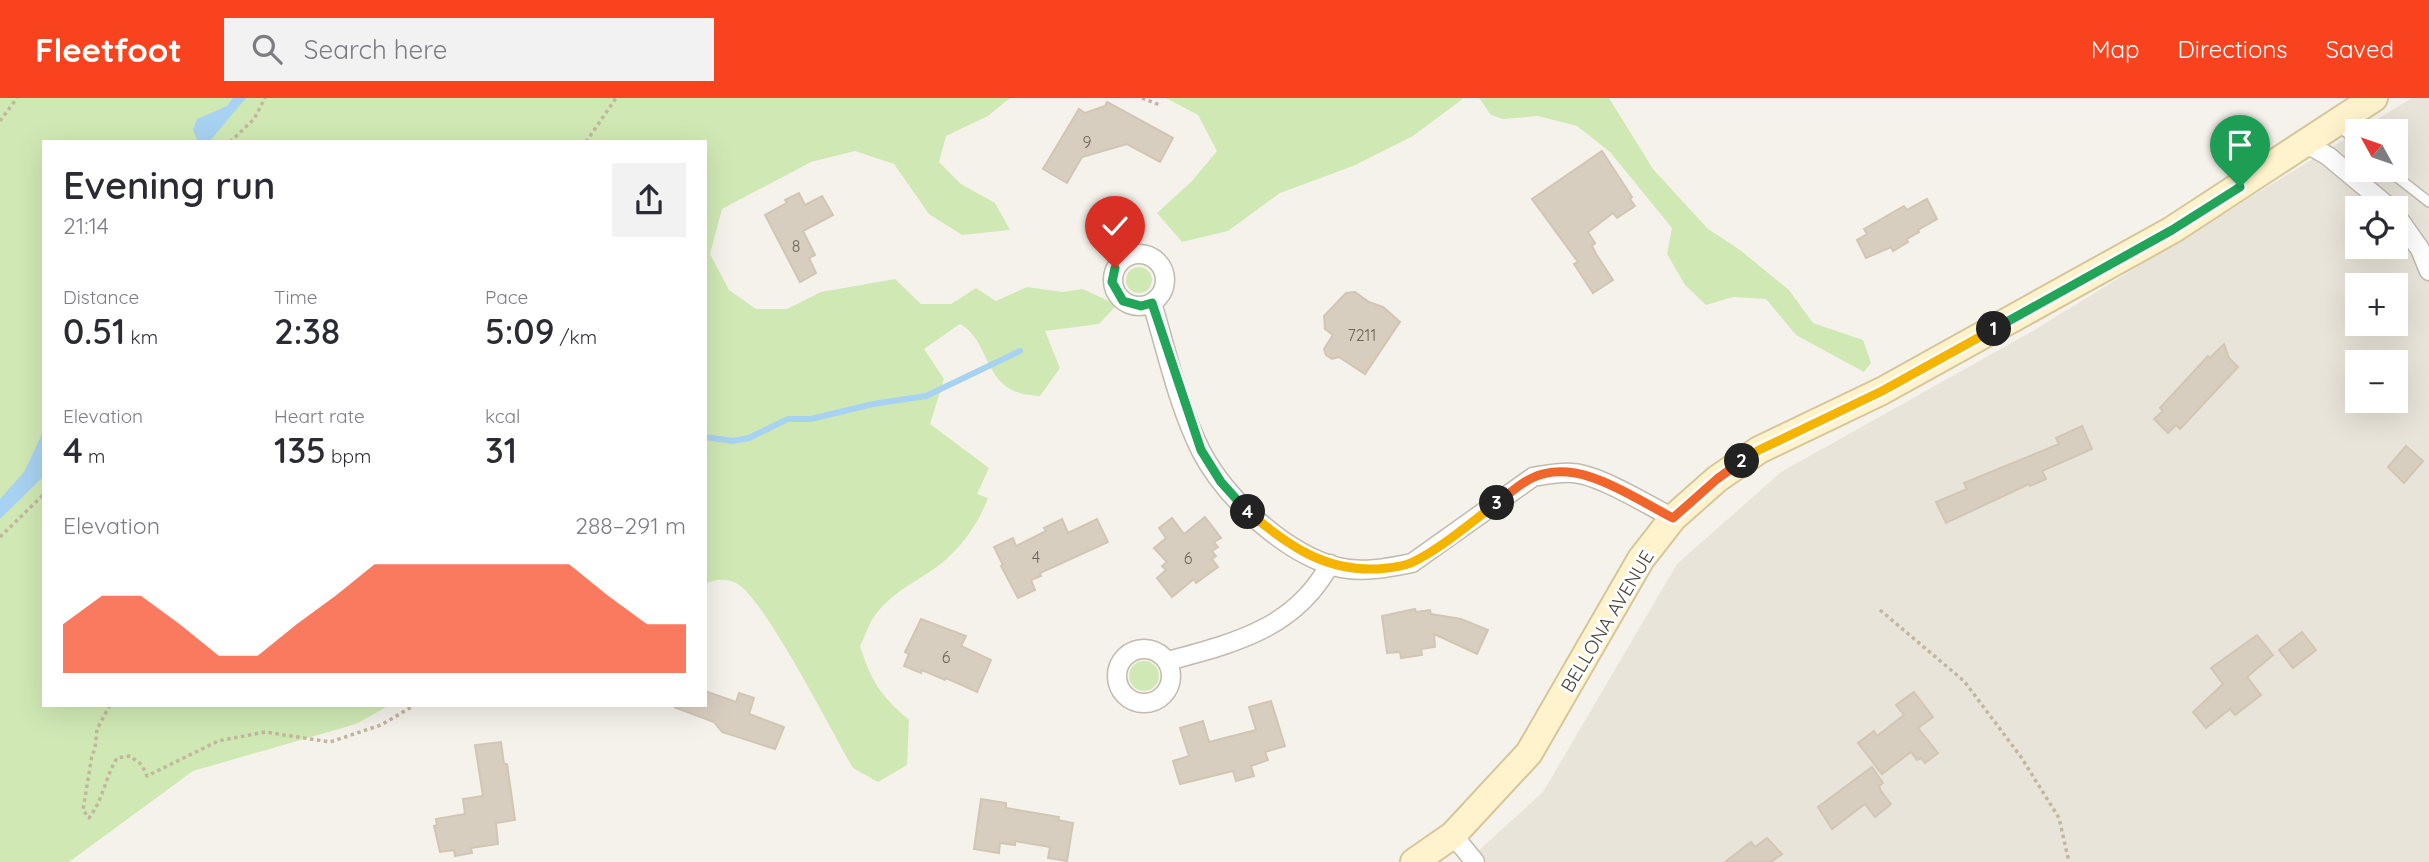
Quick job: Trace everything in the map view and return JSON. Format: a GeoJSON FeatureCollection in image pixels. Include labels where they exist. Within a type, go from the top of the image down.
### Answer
{"type":"FeatureCollection","features":[{"type":"Feature","properties":{"kind":"main road","name":"BELLONA AVENUE"},"geometry":{"type":"LineString","coordinates":[[1414,862],[1452,835],[1529,753],[1641,559],[1673,518],[1717,479],[1759,450],[1882,391],[2172,230],[2374,98]]}},
{"type":"Feature","properties":{"kind":"street"},"geometry":{"type":"LineString","coordinates":[[2307,144],[2328,156],[2376,196]]}},
{"type":"Feature","properties":{"kind":"street"},"geometry":{"type":"LineString","coordinates":[[2408,232],[2420,249],[2429,271]]}},
{"type":"Feature","properties":{"kind":"street"},"geometry":{"type":"LineString","coordinates":[[1152,303],[1201,450],[1221,482],[1249,513],[1314,559],[1364,569],[1389,568],[1412,563],[1533,477],[1553,473],[1574,473],[1595,479],[1673,518]]}},
{"type":"Feature","properties":{"kind":"street"},"geometry":{"type":"LineString","coordinates":[[1168,661],[1279,621],[1307,599],[1319,585],[1330,564]]}},
{"type":"Feature","properties":{"kind":"street"},"geometry":{"type":"LineString","coordinates":[[1452,835],[1475,862]]}},
{"type":"Feature","properties":{"kind":"lane"},"geometry":{"type":"LineString","coordinates":[[2337,124],[2345,131]]}},
{"type":"Feature","properties":{"kind":"lane"},"geometry":{"type":"LineString","coordinates":[[2403,182],[2429,202]]}},
{"type":"Feature","properties":{"kind":"path"},"geometry":{"type":"LineString","coordinates":[[0,121],[18,98]]}},
{"type":"Feature","properties":{"kind":"path"},"geometry":{"type":"LineString","coordinates":[[232,140],[254,119],[265,98]]}},
{"type":"Feature","properties":{"kind":"path"},"geometry":{"type":"LineString","coordinates":[[587,140],[616,98]]}},
{"type":"Feature","properties":{"kind":"path"},"geometry":{"type":"LineString","coordinates":[[1142,98],[1160,106]]}},
{"type":"Feature","properties":{"kind":"path"},"geometry":{"type":"LineString","coordinates":[[0,537],[42,496]]}},
{"type":"Feature","properties":{"kind":"path"},"geometry":{"type":"LineString","coordinates":[[1880,610],[1964,681],[2021,757],[2059,818],[2069,862]]}},
{"type":"Feature","properties":{"kind":"path"},"geometry":{"type":"LineString","coordinates":[[109,707],[97,729],[92,755],[83,810],[89,817],[99,804],[107,775],[117,758],[130,756],[142,765],[147,776],[218,741],[265,732],[330,742],[380,725],[412,707]]}},
{"type":"Feature","properties":{"kind":"shaded area"},"geometry":{"type":"Polygon","coordinates":[[[2412,98],[2429,98],[2429,862],[1466,862],[1543,792],[1677,564],[1781,472],[2031,332],[2345,139],[2345,182],[2408,182],[2408,119],[2378,119],[2412,98]]]}},
{"type":"Feature","properties":{"kind":"green space"},"geometry":{"type":"Polygon","coordinates":[[[0,98],[1010,98],[988,116],[946,136],[939,162],[961,184],[995,203],[1010,230],[962,235],[929,214],[894,164],[855,151],[811,162],[722,209],[710,254],[729,290],[756,309],[787,309],[821,292],[895,279],[921,304],[951,304],[976,288],[996,301],[1027,287],[1062,292],[1083,289],[1117,305],[1099,324],[1045,331],[1060,368],[1040,396],[1021,393],[1007,387],[997,378],[978,343],[960,324],[924,349],[944,379],[930,424],[989,468],[977,494],[988,498],[978,520],[956,550],[885,603],[872,620],[860,646],[878,687],[909,720],[907,765],[878,782],[853,768],[780,639],[748,594],[736,583],[728,580],[707,583],[707,140],[42,140],[42,707],[386,707],[356,724],[193,771],[69,862],[0,862],[0,98]]]}},
{"type":"Feature","properties":{"kind":"green space"},"geometry":{"type":"Polygon","coordinates":[[[1166,98],[1464,98],[1413,136],[1353,166],[1280,193],[1228,231],[1182,242],[1157,213],[1192,181],[1217,151],[1198,115],[1166,98]]]}},
{"type":"Feature","properties":{"kind":"green space"},"geometry":{"type":"Polygon","coordinates":[[[1479,98],[1609,98],[1653,169],[1708,229],[1740,250],[1789,290],[1813,323],[1863,340],[1871,363],[1864,372],[1796,335],[1766,299],[1733,297],[1706,305],[1685,285],[1667,254],[1672,228],[1610,152],[1577,126],[1538,116],[1503,119],[1491,115],[1479,98]]]}},
{"type":"Feature","properties":{"kind":"green space"},"geometry":{"type":"Polygon","coordinates":[[[1139,267],[1148,271],[1152,280],[1148,289],[1139,293],[1130,289],[1126,280],[1130,271],[1139,267]]]}},
{"type":"Feature","properties":{"kind":"green space"},"geometry":{"type":"Polygon","coordinates":[[[1144,661],[1154,666],[1159,676],[1154,686],[1144,691],[1134,686],[1129,676],[1134,666],[1144,661]]]}},
{"type":"Feature","properties":{"kind":"water"},"geometry":{"type":"Polygon","coordinates":[[[233,98],[246,98],[211,140],[197,140],[193,130],[197,119],[227,106],[233,98]]]}},
{"type":"Feature","properties":{"kind":"water"},"geometry":{"type":"Polygon","coordinates":[[[42,434],[42,478],[0,519],[0,499],[24,472],[42,434]]]}},
{"type":"Feature","properties":{"kind":"building"},"geometry":{"type":"Polygon","coordinates":[[[1107,102],[1173,138],[1160,162],[1127,144],[1082,157],[1067,183],[1043,169],[1079,109],[1085,113],[1105,106],[1107,102]]]}},
{"type":"Feature","properties":{"kind":"building"},"geometry":{"type":"Polygon","coordinates":[[[1602,151],[1635,206],[1617,218],[1613,213],[1588,232],[1595,243],[1592,246],[1596,254],[1613,280],[1593,293],[1574,264],[1578,262],[1532,199],[1602,151]]]}},
{"type":"Feature","properties":{"kind":"building"},"geometry":{"type":"Polygon","coordinates":[[[799,193],[805,205],[822,196],[833,215],[803,231],[815,255],[809,258],[816,273],[800,282],[765,215],[799,193]]]}},
{"type":"Feature","properties":{"kind":"building"},"geometry":{"type":"Polygon","coordinates":[[[1927,199],[1937,219],[1918,230],[1919,232],[1907,239],[1908,242],[1893,251],[1891,247],[1866,258],[1857,240],[1867,234],[1864,229],[1904,206],[1907,210],[1927,199]]]}},
{"type":"Feature","properties":{"kind":"building"},"geometry":{"type":"Polygon","coordinates":[[[1355,292],[1369,302],[1383,307],[1400,322],[1365,374],[1339,357],[1332,359],[1326,355],[1324,349],[1333,335],[1325,329],[1324,316],[1346,293],[1355,292]]]}},
{"type":"Feature","properties":{"kind":"building"},"geometry":{"type":"Polygon","coordinates":[[[2224,344],[2229,358],[2238,367],[2180,429],[2176,425],[2168,433],[2154,419],[2163,411],[2160,408],[2208,356],[2210,358],[2224,344]]]}},
{"type":"Feature","properties":{"kind":"building"},"geometry":{"type":"Polygon","coordinates":[[[2082,426],[2092,449],[2042,471],[2046,479],[2030,486],[2029,484],[1946,523],[1936,502],[1967,489],[1964,483],[2059,444],[2056,438],[2082,426]]]}},
{"type":"Feature","properties":{"kind":"building"},"geometry":{"type":"Polygon","coordinates":[[[2406,446],[2423,461],[2404,483],[2388,467],[2406,446]]]}},
{"type":"Feature","properties":{"kind":"building"},"geometry":{"type":"Polygon","coordinates":[[[1205,517],[1221,538],[1214,542],[1218,547],[1212,551],[1216,556],[1212,559],[1218,567],[1196,583],[1194,579],[1172,597],[1157,578],[1166,570],[1162,566],[1167,562],[1154,548],[1166,538],[1159,528],[1172,518],[1184,534],[1205,517]]]}},
{"type":"Feature","properties":{"kind":"building"},"geometry":{"type":"Polygon","coordinates":[[[1062,519],[1068,533],[1097,519],[1108,542],[1040,573],[1041,576],[1031,580],[1035,590],[1018,598],[994,547],[1013,538],[1016,546],[1046,531],[1044,528],[1062,519]]]}},
{"type":"Feature","properties":{"kind":"building"},"geometry":{"type":"Polygon","coordinates":[[[1415,609],[1416,612],[1430,610],[1431,614],[1461,619],[1488,630],[1477,654],[1434,634],[1435,647],[1421,649],[1422,655],[1401,658],[1400,652],[1387,653],[1382,616],[1415,609]]]}},
{"type":"Feature","properties":{"kind":"building"},"geometry":{"type":"Polygon","coordinates":[[[921,619],[966,636],[961,646],[991,660],[977,692],[946,678],[945,680],[904,666],[909,654],[905,652],[921,619]]]}},
{"type":"Feature","properties":{"kind":"building"},"geometry":{"type":"Polygon","coordinates":[[[2302,632],[2316,650],[2293,668],[2279,650],[2302,632]]]}},
{"type":"Feature","properties":{"kind":"building"},"geometry":{"type":"Polygon","coordinates":[[[2257,635],[2273,655],[2247,677],[2261,695],[2235,715],[2230,709],[2206,728],[2193,712],[2223,684],[2211,668],[2257,635]]]}},
{"type":"Feature","properties":{"kind":"building"},"geometry":{"type":"Polygon","coordinates":[[[707,692],[736,702],[739,693],[754,698],[749,714],[784,727],[775,749],[722,732],[714,722],[674,707],[707,707],[707,692]]]}},
{"type":"Feature","properties":{"kind":"building"},"geometry":{"type":"Polygon","coordinates":[[[1914,692],[1933,717],[1918,728],[1938,753],[1925,763],[1921,758],[1917,760],[1911,752],[1882,774],[1858,743],[1874,731],[1877,736],[1904,715],[1896,705],[1914,692]]]}},
{"type":"Feature","properties":{"kind":"building"},"geometry":{"type":"Polygon","coordinates":[[[1271,701],[1285,746],[1265,752],[1268,760],[1251,766],[1254,776],[1236,781],[1233,771],[1180,784],[1173,761],[1189,756],[1180,728],[1203,721],[1209,742],[1256,730],[1249,707],[1271,701]]]}},
{"type":"Feature","properties":{"kind":"building"},"geometry":{"type":"Polygon","coordinates":[[[501,742],[515,820],[496,823],[498,844],[471,848],[472,853],[455,856],[454,850],[440,852],[434,826],[437,825],[436,819],[465,814],[463,799],[483,796],[475,745],[501,742]]]}},
{"type":"Feature","properties":{"kind":"building"},"geometry":{"type":"Polygon","coordinates":[[[1872,767],[1883,783],[1879,786],[1881,791],[1891,804],[1875,817],[1865,804],[1832,829],[1818,807],[1872,767]]]}},
{"type":"Feature","properties":{"kind":"building"},"geometry":{"type":"Polygon","coordinates":[[[981,799],[1006,803],[1006,808],[1059,817],[1058,820],[1073,823],[1067,861],[1048,858],[1050,847],[1015,841],[1015,845],[1000,843],[999,853],[974,849],[981,799]]]}},
{"type":"Feature","properties":{"kind":"building"},"geometry":{"type":"Polygon","coordinates":[[[1767,838],[1782,854],[1771,862],[1725,862],[1751,842],[1755,847],[1767,838]]]}},
{"type":"Feature","properties":{"kind":"waterway"},"geometry":{"type":"LineString","coordinates":[[707,437],[733,441],[749,438],[788,419],[811,419],[873,404],[926,396],[1020,351]]}},
{"type":"Feature","properties":{"kind":"route"},"geometry":{"type":"LineString","coordinates":[[1115,268],[1112,282],[1114,290],[1123,301],[1141,306],[1152,303],[1201,450],[1221,482],[1249,513],[1314,559],[1339,567],[1389,568],[1412,563],[1533,477],[1553,473],[1574,473],[1595,479],[1673,518],[1717,479],[1759,450],[1882,391],[2172,230],[2240,187]]}}]}
